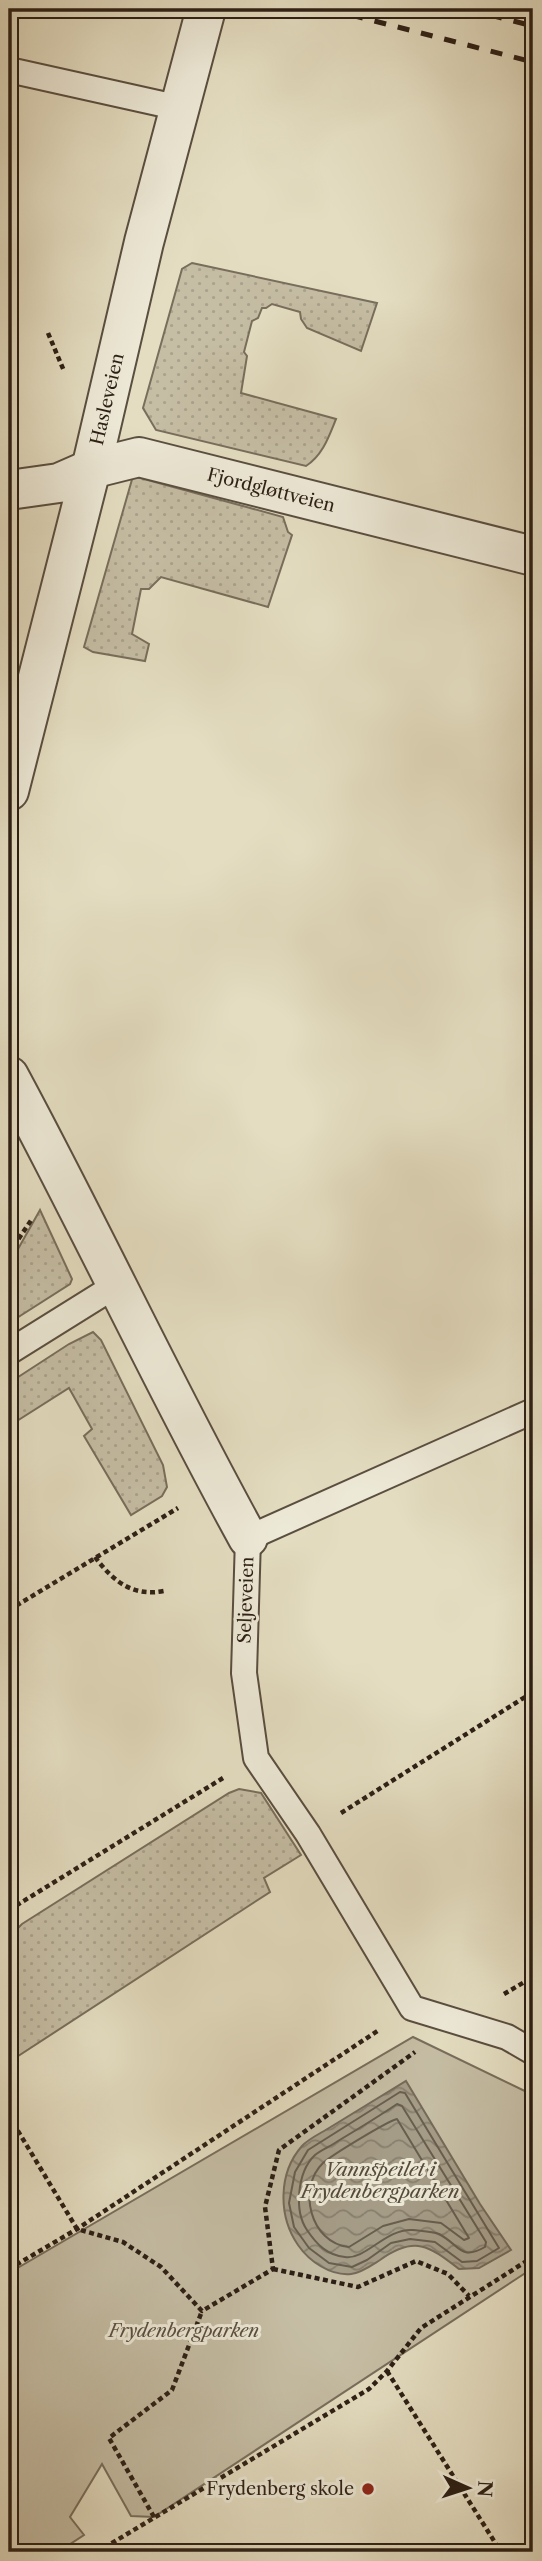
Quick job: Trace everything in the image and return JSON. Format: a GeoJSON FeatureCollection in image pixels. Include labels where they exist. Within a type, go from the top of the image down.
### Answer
{"type":"FeatureCollection","features":[{"type":"Feature","properties":{"kind":"street","name":"Hasleveien"},"geometry":{"type":"LineString","coordinates":[[9,790],[91,469],[144,242],[206,9]]}},
{"type":"Feature","properties":{"kind":"street","name":"Fjordgløttveien"},"geometry":{"type":"LineString","coordinates":[[9,489],[59,483],[91,469],[139,457],[533,556]]}},
{"type":"Feature","properties":{"kind":"street","name":"Seljeveien"},"geometry":{"type":"LineString","coordinates":[[9,1076],[248,1538]]}},
{"type":"Feature","properties":{"kind":"lane"},"geometry":{"type":"LineString","coordinates":[[9,71],[180,108]]}},
{"type":"Feature","properties":{"kind":"lane"},"geometry":{"type":"LineString","coordinates":[[9,1352],[118,1284]]}},
{"type":"Feature","properties":{"kind":"lane"},"geometry":{"type":"LineString","coordinates":[[248,1538],[533,1411]]}},
{"type":"Feature","properties":{"kind":"lane","name":"Seljeveien"},"geometry":{"type":"LineString","coordinates":[[248,1538],[244,1673],[256,1758],[308,1834],[412,2008]]}},
{"type":"Feature","properties":{"kind":"lane"},"geometry":{"type":"LineString","coordinates":[[412,2008],[507,2037],[533,2052]]}},
{"type":"Feature","properties":{"kind":"path"},"geometry":{"type":"LineString","coordinates":[[9,1609],[218,1483]]}},
{"type":"Feature","properties":{"kind":"path"},"geometry":{"type":"LineString","coordinates":[[95,1557],[107,1574],[119,1584],[137,1590],[164,1591]]}},
{"type":"Feature","properties":{"kind":"path"},"geometry":{"type":"LineString","coordinates":[[308,1834],[533,1692]]}},
{"type":"Feature","properties":{"kind":"path"},"geometry":{"type":"LineString","coordinates":[[9,1910],[256,1758]]}},
{"type":"Feature","properties":{"kind":"path"},"geometry":{"type":"LineString","coordinates":[[9,2269],[77,2229],[412,2008]]}},
{"type":"Feature","properties":{"kind":"path"},"geometry":{"type":"LineString","coordinates":[[272,2269],[265,2207],[279,2150],[457,2022]]}},
{"type":"Feature","properties":{"kind":"path"},"geometry":{"type":"LineString","coordinates":[[9,2116],[77,2229],[123,2242],[161,2267],[202,2311]]}},
{"type":"Feature","properties":{"kind":"path"},"geometry":{"type":"LineString","coordinates":[[97,2552],[369,2389],[421,2328],[533,2257]]}},
{"type":"Feature","properties":{"kind":"path"},"geometry":{"type":"LineString","coordinates":[[154,2517],[109,2438],[172,2390],[202,2311],[272,2269],[358,2287],[416,2261],[447,2274],[469,2296]]}},
{"type":"Feature","properties":{"kind":"path"},"geometry":{"type":"LineString","coordinates":[[387,2371],[501,2552]]}},
{"type":"Feature","properties":{"kind":"green space"},"geometry":{"type":"Polygon","coordinates":[[[192,263],[377,303],[361,351],[307,328],[300,312],[272,304],[262,308],[258,318],[252,321],[244,352],[247,356],[241,393],[336,419],[321,451],[306,466],[156,430],[143,408],[182,269],[192,263]]]}},
{"type":"Feature","properties":{"kind":"green space"},"geometry":{"type":"Polygon","coordinates":[[[133,476],[283,517],[288,532],[292,535],[268,607],[161,577],[149,589],[141,589],[132,634],[149,644],[145,661],[93,652],[84,647],[133,476]]]}},
{"type":"Feature","properties":{"kind":"green space"},"geometry":{"type":"Polygon","coordinates":[[[40,1210],[72,1279],[70,1284],[9,1323],[9,1265],[40,1210]]]}},
{"type":"Feature","properties":{"kind":"green space"},"geometry":{"type":"Polygon","coordinates":[[[93,1332],[101,1340],[163,1465],[167,1487],[162,1496],[131,1515],[84,1436],[92,1429],[69,1388],[9,1426],[9,1383],[69,1344],[93,1332]]]}},
{"type":"Feature","properties":{"kind":"green space"},"geometry":{"type":"Polygon","coordinates":[[[239,1789],[261,1793],[301,1855],[264,1878],[270,1892],[9,2062],[9,1937],[22,1924],[239,1789]]]}},
{"type":"Feature","properties":{"kind":"green space","name":"Frydenbergparken"},"geometry":{"type":"Polygon","coordinates":[[[413,2037],[533,2095],[533,2268],[154,2517],[131,2516],[102,2464],[70,2517],[84,2535],[58,2552],[9,2552],[9,2273],[413,2037]]]}},
{"type":"Feature","properties":{"kind":"water","name":"Vannspeilet i Frydenbergparken"},"geometry":{"type":"Polygon","coordinates":[[[406,2081],[511,2250],[479,2268],[459,2269],[430,2249],[412,2246],[392,2252],[355,2273],[335,2273],[308,2257],[291,2234],[284,2208],[288,2169],[308,2141],[406,2081]]]}},
{"type":"Feature","properties":{"kind":"railway"},"geometry":{"type":"LineString","coordinates":[[328,9],[533,62]]}},
{"type":"Feature","properties":{"kind":"railway"},"geometry":{"type":"LineString","coordinates":[[467,9],[533,26]]}},
{"type":"Feature","properties":{"kind":"place","name":"Frydenberg skole"},"geometry":{"type":"Point","coordinates":[368,2489]}}]}
